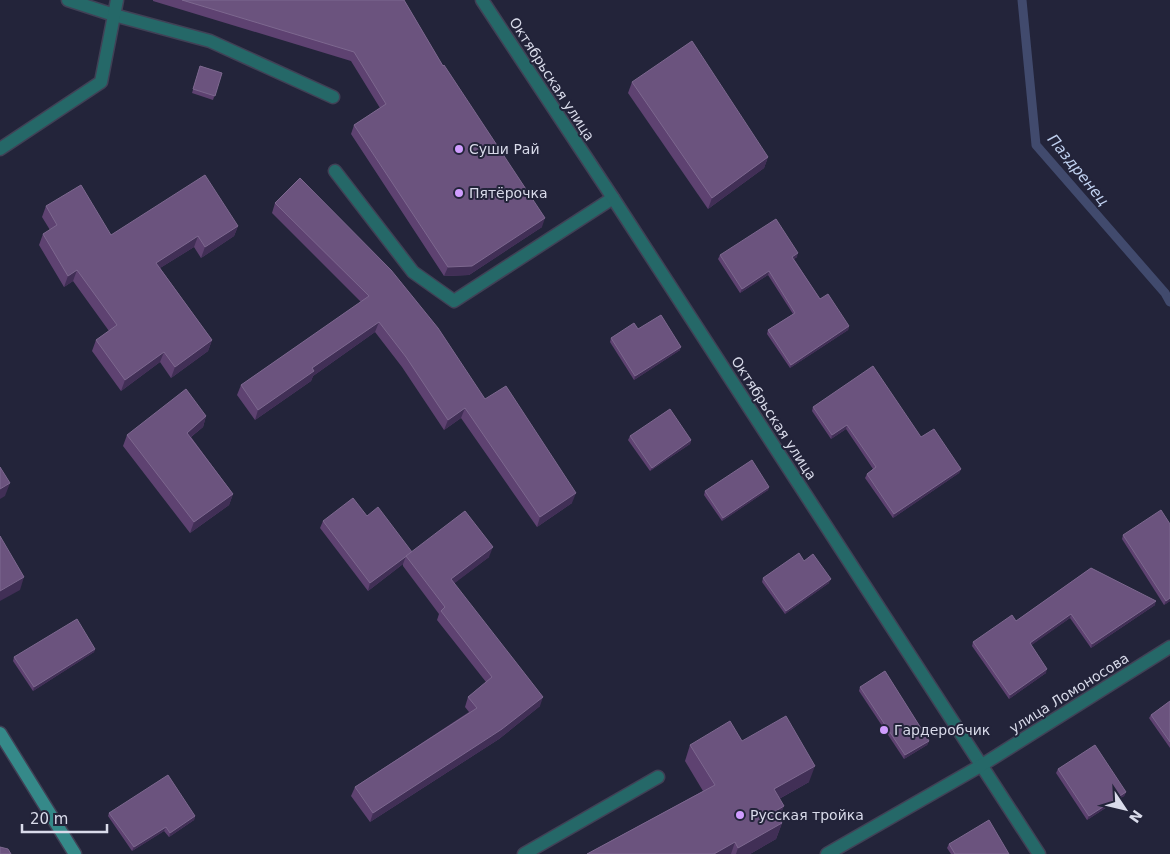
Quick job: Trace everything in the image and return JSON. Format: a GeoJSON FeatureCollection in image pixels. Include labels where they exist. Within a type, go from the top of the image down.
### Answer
{"type":"FeatureCollection","features":[{"type":"Feature","properties":{"kind":"street"},"geometry":{"type":"LineString","coordinates":[[68,0],[114,15],[210,41],[334,97]]}},
{"type":"Feature","properties":{"kind":"street"},"geometry":{"type":"LineString","coordinates":[[0,149],[101,82],[117,0]]}},
{"type":"Feature","properties":{"kind":"street","name":"Октябрьская улица"},"geometry":{"type":"LineString","coordinates":[[482,0],[613,198],[1039,854]]}},
{"type":"Feature","properties":{"kind":"street"},"geometry":{"type":"LineString","coordinates":[[336,171],[413,272],[454,301],[613,198]]}},
{"type":"Feature","properties":{"kind":"street","name":"улица Ломоносова"},"geometry":{"type":"LineString","coordinates":[[827,854],[982,765],[1170,647]]}},
{"type":"Feature","properties":{"kind":"street"},"geometry":{"type":"LineString","coordinates":[[0,733],[4,749],[75,854]]}},
{"type":"Feature","properties":{"kind":"street"},"geometry":{"type":"LineString","coordinates":[[524,854],[658,777]]}},
{"type":"Feature","properties":{"kind":"building"},"geometry":{"type":"Polygon","coordinates":[[[182,0],[404,0],[443,66],[545,218],[472,266],[448,267],[354,125],[386,104],[354,52],[182,0]]]}},
{"type":"Feature","properties":{"kind":"building"},"geometry":{"type":"Polygon","coordinates":[[[692,41],[768,157],[712,198],[632,82],[692,41]]]}},
{"type":"Feature","properties":{"kind":"building"},"geometry":{"type":"Polygon","coordinates":[[[200,66],[222,73],[215,96],[193,89],[200,66]]]}},
{"type":"Feature","properties":{"kind":"building"},"geometry":{"type":"Polygon","coordinates":[[[205,175],[238,226],[205,247],[198,236],[156,263],[212,340],[175,367],[164,352],[125,380],[96,340],[117,325],[77,270],[68,276],[43,234],[57,225],[46,206],[81,185],[111,235],[205,175]]]}},
{"type":"Feature","properties":{"kind":"building"},"geometry":{"type":"Polygon","coordinates":[[[300,178],[391,270],[438,328],[485,399],[506,386],[576,493],[540,517],[465,408],[448,420],[406,357],[379,322],[312,368],[314,371],[258,410],[241,385],[369,296],[275,203],[300,178]]]}},
{"type":"Feature","properties":{"kind":"building"},"geometry":{"type":"Polygon","coordinates":[[[776,219],[798,253],[792,257],[820,299],[828,294],[849,326],[791,365],[768,330],[795,313],[769,271],[742,289],[720,255],[776,219]]]}},
{"type":"Feature","properties":{"kind":"building"},"geometry":{"type":"Polygon","coordinates":[[[661,315],[681,347],[635,376],[611,338],[634,323],[638,329],[661,315]]]}},
{"type":"Feature","properties":{"kind":"building"},"geometry":{"type":"Polygon","coordinates":[[[873,366],[921,437],[934,429],[961,469],[894,514],[867,474],[876,467],[847,425],[832,435],[813,407],[873,366]]]}},
{"type":"Feature","properties":{"kind":"building"},"geometry":{"type":"Polygon","coordinates":[[[186,389],[206,416],[187,433],[233,494],[194,522],[127,435],[186,389]]]}},
{"type":"Feature","properties":{"kind":"building"},"geometry":{"type":"Polygon","coordinates":[[[670,409],[691,440],[652,468],[630,436],[670,409]]]}},
{"type":"Feature","properties":{"kind":"building"},"geometry":{"type":"Polygon","coordinates":[[[752,460],[769,487],[723,518],[705,491],[752,460]]]}},
{"type":"Feature","properties":{"kind":"building"},"geometry":{"type":"Polygon","coordinates":[[[0,467],[10,483],[0,489],[0,467]]]}},
{"type":"Feature","properties":{"kind":"building"},"geometry":{"type":"Polygon","coordinates":[[[353,498],[367,516],[378,507],[412,552],[370,583],[323,521],[353,498]]]}},
{"type":"Feature","properties":{"kind":"building"},"geometry":{"type":"Polygon","coordinates":[[[1161,510],[1170,524],[1170,598],[1166,601],[1123,535],[1161,510]]]}},
{"type":"Feature","properties":{"kind":"building"},"geometry":{"type":"Polygon","coordinates":[[[465,511],[493,547],[451,579],[543,697],[502,729],[373,813],[355,787],[477,708],[468,697],[492,677],[441,611],[445,607],[406,556],[465,511]]]}},
{"type":"Feature","properties":{"kind":"building"},"geometry":{"type":"Polygon","coordinates":[[[0,536],[24,577],[0,591],[0,536]]]}},
{"type":"Feature","properties":{"kind":"building"},"geometry":{"type":"Polygon","coordinates":[[[799,553],[804,561],[813,554],[831,579],[786,611],[763,578],[799,553]]]}},
{"type":"Feature","properties":{"kind":"building"},"geometry":{"type":"Polygon","coordinates":[[[1091,568],[1156,601],[1092,644],[1071,614],[1030,643],[1047,669],[1010,695],[973,642],[1012,615],[1016,621],[1091,568]]]}},
{"type":"Feature","properties":{"kind":"building"},"geometry":{"type":"Polygon","coordinates":[[[77,619],[95,649],[34,687],[14,657],[77,619]]]}},
{"type":"Feature","properties":{"kind":"building"},"geometry":{"type":"Polygon","coordinates":[[[885,671],[929,741],[905,755],[860,687],[885,671]]]}},
{"type":"Feature","properties":{"kind":"building"},"geometry":{"type":"Polygon","coordinates":[[[1170,701],[1170,742],[1151,715],[1170,701]]]}},
{"type":"Feature","properties":{"kind":"building"},"geometry":{"type":"Polygon","coordinates":[[[786,716],[815,766],[774,789],[784,806],[774,812],[782,823],[738,848],[735,842],[714,854],[587,854],[715,785],[690,745],[730,721],[742,741],[786,716]]]}},
{"type":"Feature","properties":{"kind":"building"},"geometry":{"type":"Polygon","coordinates":[[[1095,745],[1126,792],[1089,816],[1058,769],[1095,745]]]}},
{"type":"Feature","properties":{"kind":"building"},"geometry":{"type":"Polygon","coordinates":[[[168,775],[195,816],[170,833],[166,827],[134,847],[109,813],[168,775]]]}},
{"type":"Feature","properties":{"kind":"building"},"geometry":{"type":"Polygon","coordinates":[[[989,820],[1009,854],[955,854],[949,844],[989,820]]]}},
{"type":"Feature","properties":{"kind":"building"},"geometry":{"type":"Polygon","coordinates":[[[0,847],[8,849],[11,854],[0,854],[0,847]]]}},
{"type":"Feature","properties":{"kind":"waterway","name":"Паздренец"},"geometry":{"type":"LineString","coordinates":[[1022,0],[1036,145],[1165,293],[1170,302]]}},
{"type":"Feature","properties":{"kind":"place","name":"Суши Рай"},"geometry":{"type":"Point","coordinates":[459,149]}},
{"type":"Feature","properties":{"kind":"place","name":"Пятёрочка"},"geometry":{"type":"Point","coordinates":[459,193]}},
{"type":"Feature","properties":{"kind":"place","name":"Гардеробчик"},"geometry":{"type":"Point","coordinates":[884,730]}},
{"type":"Feature","properties":{"kind":"place","name":"Русская тройка"},"geometry":{"type":"Point","coordinates":[740,815]}}]}
